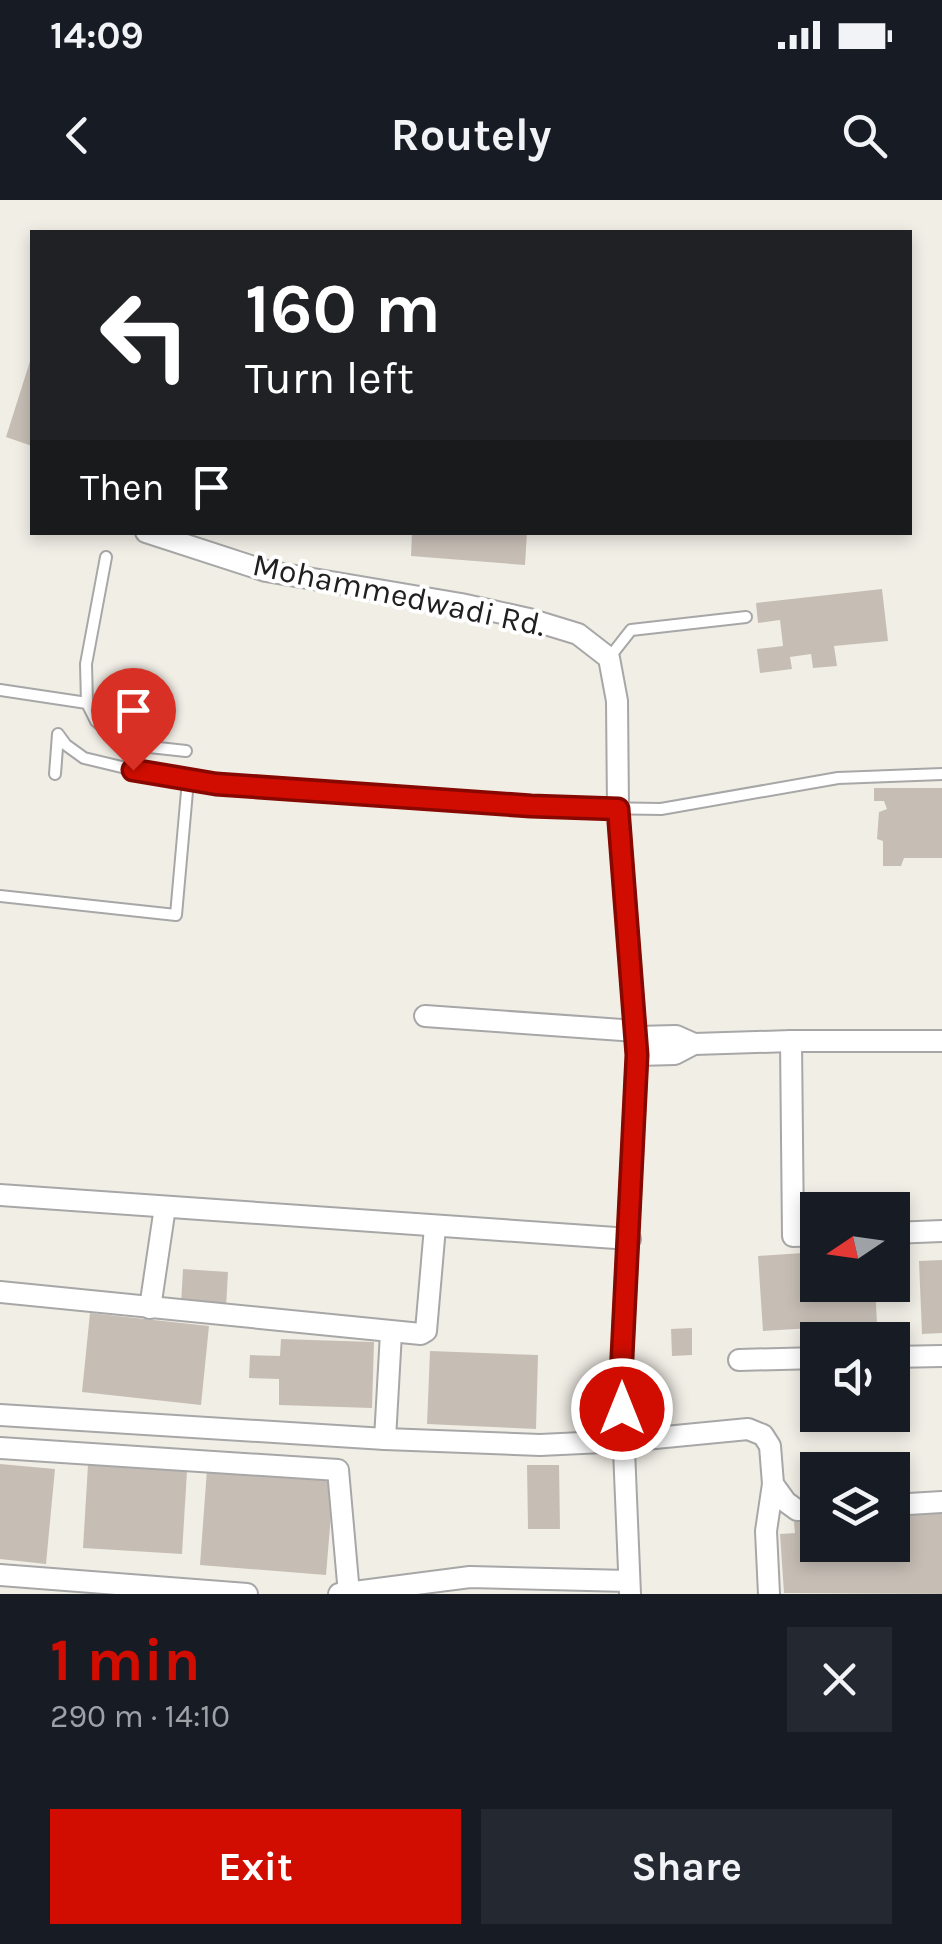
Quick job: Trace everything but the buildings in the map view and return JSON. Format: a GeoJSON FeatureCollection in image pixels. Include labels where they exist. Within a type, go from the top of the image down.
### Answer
{"type":"FeatureCollection","features":[{"type":"Feature","properties":{"kind":"street","name":"Mohammedwadi Rd."},"geometry":{"type":"LineString","coordinates":[[155,535],[266,571],[529,619],[578,634],[609,658]]}},
{"type":"Feature","properties":{"kind":"street"},"geometry":{"type":"LineString","coordinates":[[339,1594],[470,1577],[629,1588],[621,1377],[636,1041],[618,809],[617,702],[609,658]]}},
{"type":"Feature","properties":{"kind":"street"},"geometry":{"type":"LineString","coordinates":[[425,1016],[636,1041],[674,1054],[694,1044],[942,1041]]}},
{"type":"Feature","properties":{"kind":"street"},"geometry":{"type":"LineString","coordinates":[[792,1040],[794,1236],[800,1236]]}},
{"type":"Feature","properties":{"kind":"street"},"geometry":{"type":"LineString","coordinates":[[0,1195],[630,1240]]}},
{"type":"Feature","properties":{"kind":"street"},"geometry":{"type":"LineString","coordinates":[[150,1308],[165,1207]]}},
{"type":"Feature","properties":{"kind":"street"},"geometry":{"type":"LineString","coordinates":[[0,1292],[421,1334],[426,1331],[435,1227]]}},
{"type":"Feature","properties":{"kind":"street"},"geometry":{"type":"LineString","coordinates":[[910,1232],[942,1231]]}},
{"type":"Feature","properties":{"kind":"street"},"geometry":{"type":"LineString","coordinates":[[386,1439],[390,1332]]}},
{"type":"Feature","properties":{"kind":"street"},"geometry":{"type":"LineString","coordinates":[[910,1357],[942,1356]]}},
{"type":"Feature","properties":{"kind":"street"},"geometry":{"type":"LineString","coordinates":[[739,1360],[800,1358]]}},
{"type":"Feature","properties":{"kind":"street"},"geometry":{"type":"LineString","coordinates":[[0,1416],[540,1445],[624,1442],[748,1429],[763,1435],[770,1446],[773,1484],[766,1531],[768,1594]]}},
{"type":"Feature","properties":{"kind":"street"},"geometry":{"type":"LineString","coordinates":[[0,1448],[338,1470],[348,1594]]}},
{"type":"Feature","properties":{"kind":"street"},"geometry":{"type":"LineString","coordinates":[[773,1484],[786,1502],[800,1510]]}},
{"type":"Feature","properties":{"kind":"street"},"geometry":{"type":"LineString","coordinates":[[910,1505],[942,1502]]}},
{"type":"Feature","properties":{"kind":"street"},"geometry":{"type":"LineString","coordinates":[[0,1575],[247,1594]]}},
{"type":"Feature","properties":{"kind":"lane"},"geometry":{"type":"LineString","coordinates":[[106,557],[86,664],[87,703],[96,722],[122,744],[186,750]]}},
{"type":"Feature","properties":{"kind":"lane"},"geometry":{"type":"LineString","coordinates":[[609,658],[631,630],[746,617]]}},
{"type":"Feature","properties":{"kind":"lane"},"geometry":{"type":"LineString","coordinates":[[0,690],[87,703]]}},
{"type":"Feature","properties":{"kind":"lane"},"geometry":{"type":"LineString","coordinates":[[55,774],[58,734],[84,758],[155,775],[531,806],[661,809],[838,778],[942,774]]}},
{"type":"Feature","properties":{"kind":"lane"},"geometry":{"type":"LineString","coordinates":[[0,896],[176,915],[188,780]]}},
{"type":"Feature","properties":{"kind":"route"},"geometry":{"type":"LineString","coordinates":[[133,770],[216,784],[618,809],[637,1055],[622,1409]]}}]}
